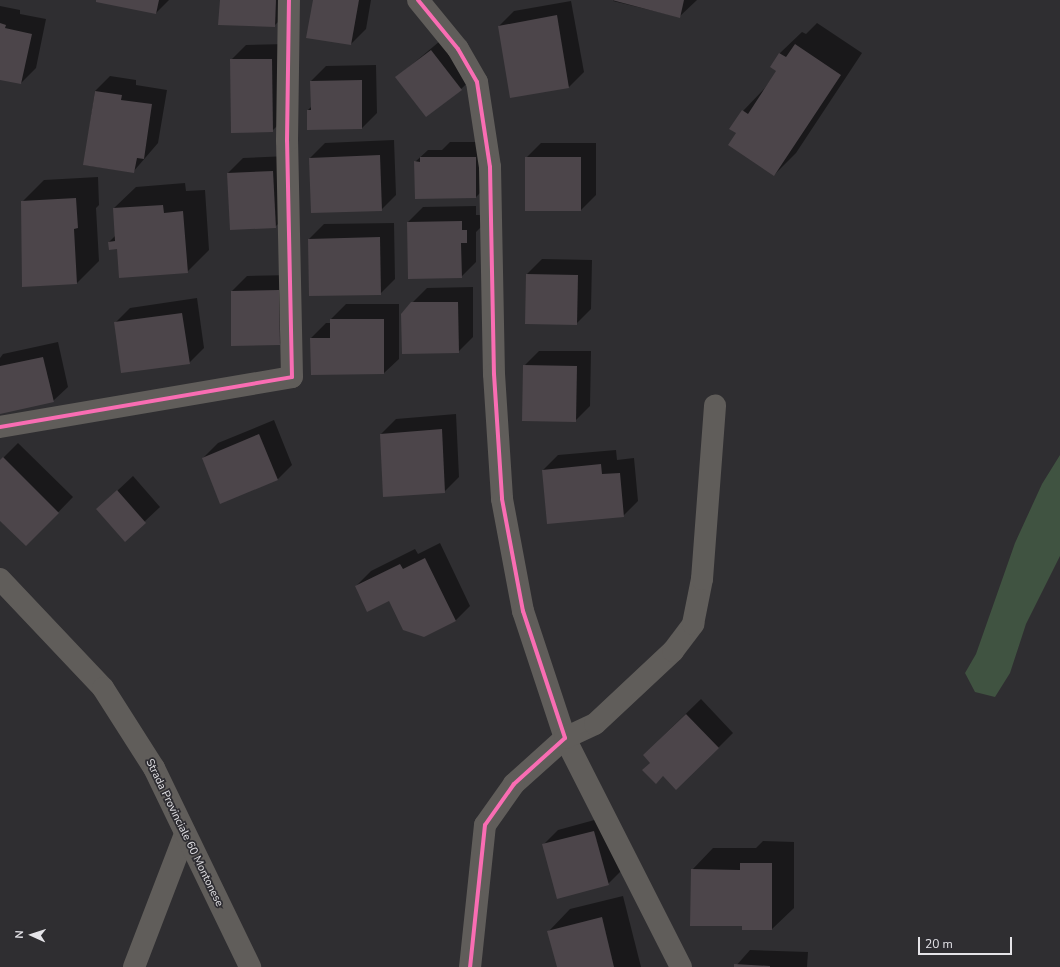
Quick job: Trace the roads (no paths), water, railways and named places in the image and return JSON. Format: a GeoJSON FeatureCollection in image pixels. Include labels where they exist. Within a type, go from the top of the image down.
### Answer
{"type":"FeatureCollection","features":[{"type":"Feature","properties":{"kind":"street"},"geometry":{"type":"LineString","coordinates":[[0,427],[292,377],[287,141],[290,0]]}},
{"type":"Feature","properties":{"kind":"street"},"geometry":{"type":"LineString","coordinates":[[418,0],[458,49],[477,82],[490,167],[494,374],[502,499],[523,611],[565,738],[681,967]]}},
{"type":"Feature","properties":{"kind":"street"},"geometry":{"type":"LineString","coordinates":[[470,967],[486,825],[514,784],[565,738],[595,724],[673,651],[693,624],[702,579],[715,405]]}},
{"type":"Feature","properties":{"kind":"street","name":"Strada Provinciale 60 Montonese"},"geometry":{"type":"LineString","coordinates":[[0,579],[102,688],[154,768],[250,967]]}},
{"type":"Feature","properties":{"kind":"street"},"geometry":{"type":"LineString","coordinates":[[134,967],[186,834]]}}]}
